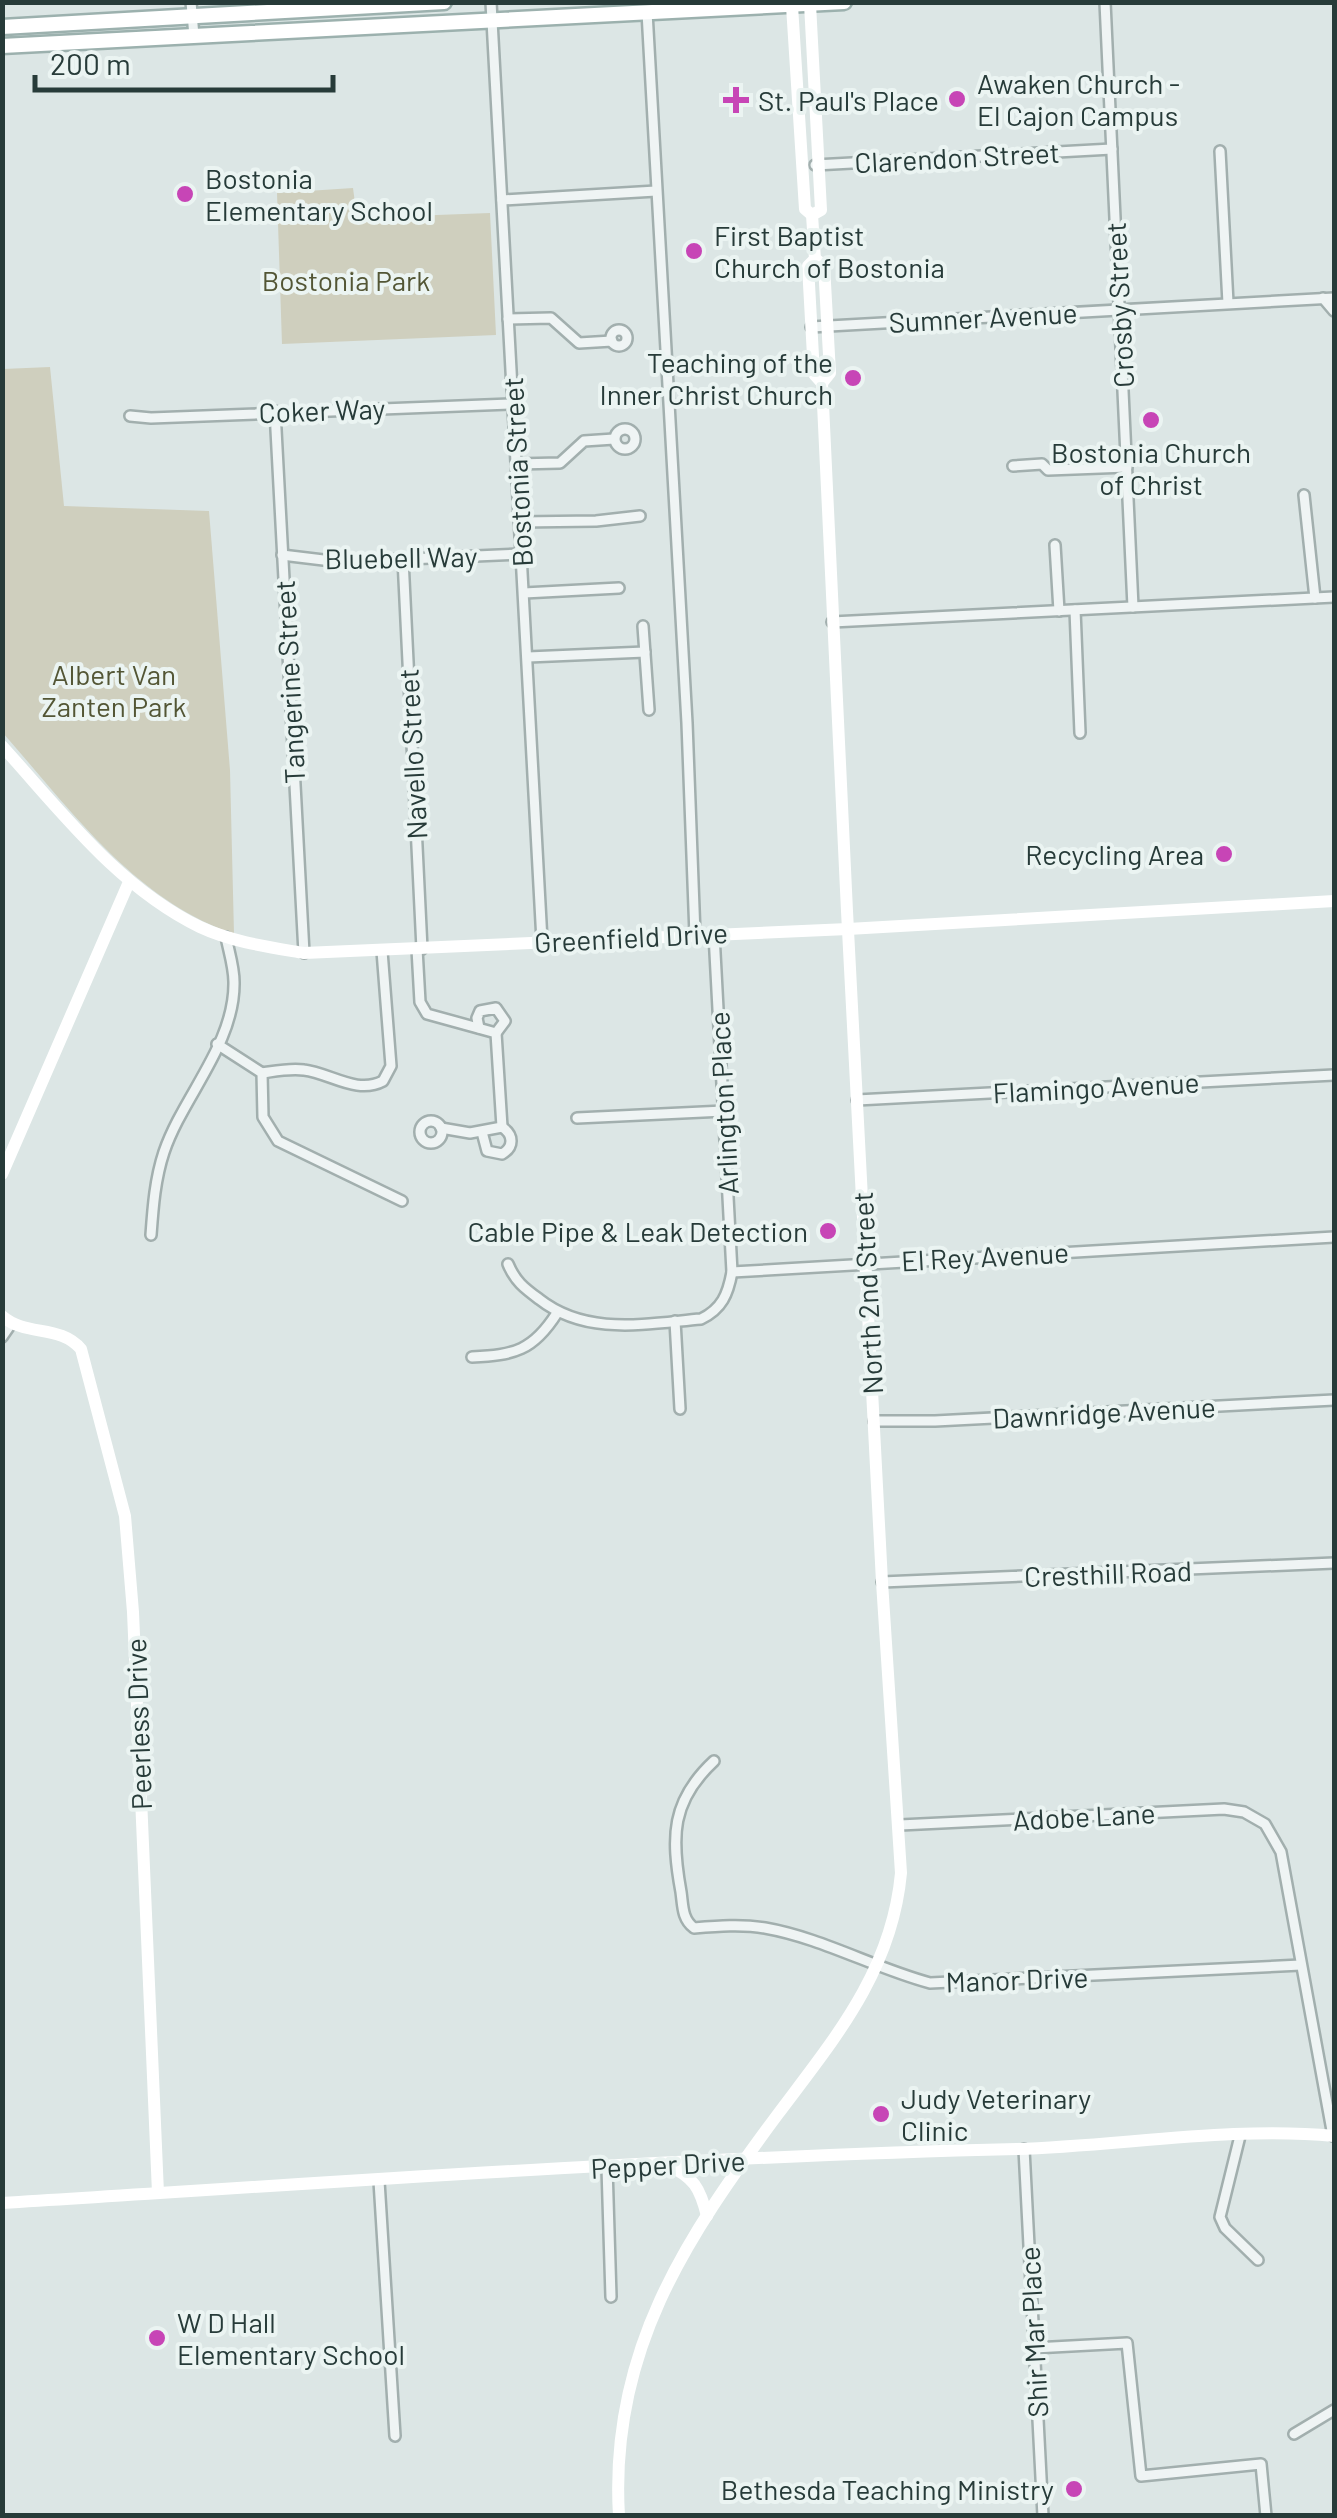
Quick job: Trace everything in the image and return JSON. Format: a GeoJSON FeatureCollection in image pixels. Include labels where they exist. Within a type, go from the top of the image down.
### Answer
{"type":"FeatureCollection","features":[{"type":"Feature","properties":{"kind":"main road"},"geometry":{"type":"LineString","coordinates":[[2,27],[192,9],[444,2]]}},
{"type":"Feature","properties":{"kind":"main road"},"geometry":{"type":"LineString","coordinates":[[2,46],[844,2]]}},
{"type":"Feature","properties":{"kind":"main road","name":"North 2nd Street"},"geometry":{"type":"LineString","coordinates":[[792,4],[805,209],[812,214]]}},
{"type":"Feature","properties":{"kind":"main road","name":"North 2nd Street"},"geometry":{"type":"LineString","coordinates":[[810,4],[821,210],[812,214]]}},
{"type":"Feature","properties":{"kind":"main road"},"geometry":{"type":"LineString","coordinates":[[798,102],[806,120],[809,151],[819,165]]}},
{"type":"Feature","properties":{"kind":"main road","name":"North 2nd Street"},"geometry":{"type":"LineString","coordinates":[[812,214],[815,258],[824,266],[828,326],[830,373],[822,383]]}},
{"type":"Feature","properties":{"kind":"main road","name":"North 2nd Street"},"geometry":{"type":"LineString","coordinates":[[619,2516],[618,2448],[632,2372],[648,2322],[686,2246],[857,2007],[878,1968],[902,1873],[882,1582],[822,383],[814,374],[808,276],[808,266],[815,258]]}},
{"type":"Feature","properties":{"kind":"main road"},"geometry":{"type":"LineString","coordinates":[[808,276],[816,293],[818,312],[828,326]]}},
{"type":"Feature","properties":{"kind":"main road","name":"Greenfield Drive"},"geometry":{"type":"LineString","coordinates":[[2,746],[129,882],[151,900],[226,937],[304,954],[1334,902]]}},
{"type":"Feature","properties":{"kind":"main road"},"geometry":{"type":"LineString","coordinates":[[3,1171],[129,882]]}},
{"type":"Feature","properties":{"kind":"main road","name":"Peerless Drive"},"geometry":{"type":"LineString","coordinates":[[7,1320],[60,1333],[81,1349],[124,1516],[133,1612],[158,2194]]}},
{"type":"Feature","properties":{"kind":"main road","name":"Pepper Drive"},"geometry":{"type":"LineString","coordinates":[[2,2203],[747,2159],[1240,2136],[1334,2136]]}},
{"type":"Feature","properties":{"kind":"main road"},"geometry":{"type":"LineString","coordinates":[[664,2164],[696,2183],[707,2216]]}},
{"type":"Feature","properties":{"kind":"street","name":"Bostonia Street"},"geometry":{"type":"LineString","coordinates":[[490,2],[542,941]]}},
{"type":"Feature","properties":{"kind":"street","name":"Crosby Street"},"geometry":{"type":"LineString","coordinates":[[1105,2],[1133,607]]}},
{"type":"Feature","properties":{"kind":"street"},"geometry":{"type":"LineString","coordinates":[[192,9],[194,36]]}},
{"type":"Feature","properties":{"kind":"street"},"geometry":{"type":"LineString","coordinates":[[646,12],[687,722],[695,935]]}},
{"type":"Feature","properties":{"kind":"street","name":"Clarendon Street"},"geometry":{"type":"LineString","coordinates":[[802,166],[1112,149]]}},
{"type":"Feature","properties":{"kind":"street"},"geometry":{"type":"LineString","coordinates":[[1220,150],[1228,303]]}},
{"type":"Feature","properties":{"kind":"street"},"geometry":{"type":"LineString","coordinates":[[502,200],[656,191]]}},
{"type":"Feature","properties":{"kind":"street"},"geometry":{"type":"LineString","coordinates":[[1323,298],[1334,311]]}},
{"type":"Feature","properties":{"kind":"street","name":"Sumner Avenue"},"geometry":{"type":"LineString","coordinates":[[812,327],[1334,298]]}},
{"type":"Feature","properties":{"kind":"street"},"geometry":{"type":"LineString","coordinates":[[508,318],[551,318],[578,343],[612,341]]}},
{"type":"Feature","properties":{"kind":"street","name":"Coker Way"},"geometry":{"type":"LineString","coordinates":[[130,416],[513,404]]}},
{"type":"Feature","properties":{"kind":"street","name":"Tangerine Street"},"geometry":{"type":"LineString","coordinates":[[275,411],[304,954]]}},
{"type":"Feature","properties":{"kind":"street"},"geometry":{"type":"LineString","coordinates":[[516,464],[560,464],[584,441],[614,439]]}},
{"type":"Feature","properties":{"kind":"street"},"geometry":{"type":"LineString","coordinates":[[1013,466],[1042,464],[1048,470],[1127,466]]}},
{"type":"Feature","properties":{"kind":"street"},"geometry":{"type":"LineString","coordinates":[[1304,496],[1314,598]]}},
{"type":"Feature","properties":{"kind":"street"},"geometry":{"type":"LineString","coordinates":[[520,522],[640,516]]}},
{"type":"Feature","properties":{"kind":"street"},"geometry":{"type":"LineString","coordinates":[[1055,545],[1059,611]]}},
{"type":"Feature","properties":{"kind":"street","name":"Bluebell Way"},"geometry":{"type":"LineString","coordinates":[[282,555],[340,562],[521,554]]}},
{"type":"Feature","properties":{"kind":"street","name":"Navello Street"},"geometry":{"type":"LineString","coordinates":[[403,559],[421,1007],[427,1014],[479,1028]]}},
{"type":"Feature","properties":{"kind":"street"},"geometry":{"type":"LineString","coordinates":[[524,593],[620,588]]}},
{"type":"Feature","properties":{"kind":"street"},"geometry":{"type":"LineString","coordinates":[[832,622],[1334,597]]}},
{"type":"Feature","properties":{"kind":"street"},"geometry":{"type":"LineString","coordinates":[[1075,610],[1080,734]]}},
{"type":"Feature","properties":{"kind":"street"},"geometry":{"type":"LineString","coordinates":[[643,626],[649,710]]}},
{"type":"Feature","properties":{"kind":"street"},"geometry":{"type":"LineString","coordinates":[[528,657],[645,652]]}},
{"type":"Feature","properties":{"kind":"street","name":"Arlington Place"},"geometry":{"type":"LineString","coordinates":[[714,934],[732,1272]]}},
{"type":"Feature","properties":{"kind":"street"},"geometry":{"type":"LineString","coordinates":[[151,1236],[156,1186],[165,1149],[218,1044],[233,995],[226,937]]}},
{"type":"Feature","properties":{"kind":"street"},"geometry":{"type":"LineString","coordinates":[[218,1044],[262,1072],[305,1070],[340,1082],[370,1086],[383,1081],[391,1066],[382,951]]}},
{"type":"Feature","properties":{"kind":"street"},"geometry":{"type":"LineString","coordinates":[[496,1033],[479,1028],[476,1018],[480,1010],[496,1008],[504,1020],[496,1033],[502,1127]]}},
{"type":"Feature","properties":{"kind":"street"},"geometry":{"type":"LineString","coordinates":[[262,1072],[263,1117],[278,1141],[402,1202]]}},
{"type":"Feature","properties":{"kind":"street","name":"Flamingo Avenue"},"geometry":{"type":"LineString","coordinates":[[857,1100],[1334,1075]]}},
{"type":"Feature","properties":{"kind":"street"},"geometry":{"type":"LineString","coordinates":[[577,1118],[724,1111]]}},
{"type":"Feature","properties":{"kind":"street"},"geometry":{"type":"LineString","coordinates":[[441,1128],[482,1132],[502,1127],[509,1132],[509,1149],[502,1154],[487,1151],[482,1132]]}},
{"type":"Feature","properties":{"kind":"street","name":"El Rey Avenue"},"geometry":{"type":"LineString","coordinates":[[732,1272],[1334,1237]]}},
{"type":"Feature","properties":{"kind":"street"},"geometry":{"type":"LineString","coordinates":[[508,1264],[516,1281],[557,1313],[597,1325],[709,1315],[728,1294],[732,1272]]}},
{"type":"Feature","properties":{"kind":"street"},"geometry":{"type":"LineString","coordinates":[[472,1357],[508,1355],[531,1344],[557,1313]]}},
{"type":"Feature","properties":{"kind":"street"},"geometry":{"type":"LineString","coordinates":[[2,1337],[7,1320]]}},
{"type":"Feature","properties":{"kind":"street"},"geometry":{"type":"LineString","coordinates":[[675,1321],[680,1408]]}},
{"type":"Feature","properties":{"kind":"street","name":"Dawnridge Avenue"},"geometry":{"type":"LineString","coordinates":[[874,1421],[1334,1400]]}},
{"type":"Feature","properties":{"kind":"street","name":"Cresthill Road"},"geometry":{"type":"LineString","coordinates":[[882,1582],[1334,1564]]}},
{"type":"Feature","properties":{"kind":"street","name":"Manor Drive"},"geometry":{"type":"LineString","coordinates":[[714,1761],[682,1800],[674,1832],[673,1850],[685,1920],[694,1928],[765,1928],[814,1940],[878,1968],[930,1982],[1301,1964]]}},
{"type":"Feature","properties":{"kind":"street","name":"Adobe Lane"},"geometry":{"type":"LineString","coordinates":[[900,1825],[1224,1809],[1244,1812],[1272,1830],[1281,1852],[1290,1884],[1301,1964]]}},
{"type":"Feature","properties":{"kind":"street"},"geometry":{"type":"LineString","coordinates":[[1301,1964],[1334,2136]]}},
{"type":"Feature","properties":{"kind":"street"},"geometry":{"type":"LineString","coordinates":[[1240,2136],[1220,2217],[1225,2228],[1258,2260]]}},
{"type":"Feature","properties":{"kind":"street","name":"Shir Mar Place"},"geometry":{"type":"LineString","coordinates":[[1024,2148],[1043,2516]]}},
{"type":"Feature","properties":{"kind":"street"},"geometry":{"type":"LineString","coordinates":[[607,2168],[611,2297]]}},
{"type":"Feature","properties":{"kind":"street"},"geometry":{"type":"LineString","coordinates":[[379,2182],[395,2436]]}},
{"type":"Feature","properties":{"kind":"street"},"geometry":{"type":"LineString","coordinates":[[1034,2348],[1127,2343],[1141,2476],[1261,2464],[1266,2516]]}},
{"type":"Feature","properties":{"kind":"street"},"geometry":{"type":"LineString","coordinates":[[1294,2434],[1334,2410]]}},
{"type":"Feature","properties":{"kind":"green space","name":"Bostonia Park"},"geometry":{"type":"Polygon","coordinates":[[[353,188],[357,218],[490,213],[496,335],[282,344],[277,193],[353,188]]]}},
{"type":"Feature","properties":{"kind":"green space","name":"Albert Van Zanten Park"},"geometry":{"type":"Polygon","coordinates":[[[50,367],[64,506],[209,511],[230,770],[234,934],[165,899],[134,875],[79,821],[3,733],[3,369],[50,367]]]}},
{"type":"Feature","properties":{"kind":"place","name":"Awaken Church - El Cajon Campus"},"geometry":{"type":"Point","coordinates":[957,99]}},
{"type":"Feature","properties":{"kind":"place","name":"St. Paul's Place"},"geometry":{"type":"Point","coordinates":[736,100]}},
{"type":"Feature","properties":{"kind":"place","name":"Bostonia Elementary School"},"geometry":{"type":"Point","coordinates":[185,194]}},
{"type":"Feature","properties":{"kind":"place","name":"First Baptist Church of Bostonia"},"geometry":{"type":"Point","coordinates":[694,251]}},
{"type":"Feature","properties":{"kind":"place","name":"Teaching of the Inner Christ Church"},"geometry":{"type":"Point","coordinates":[853,378]}},
{"type":"Feature","properties":{"kind":"place","name":"Bostonia Church of Christ"},"geometry":{"type":"Point","coordinates":[1151,420]}},
{"type":"Feature","properties":{"kind":"place","name":"Recycling Area"},"geometry":{"type":"Point","coordinates":[1224,854]}},
{"type":"Feature","properties":{"kind":"place","name":"Cable Pipe & Leak Detection"},"geometry":{"type":"Point","coordinates":[828,1231]}},
{"type":"Feature","properties":{"kind":"place","name":"Judy Veterinary Clinic"},"geometry":{"type":"Point","coordinates":[881,2114]}},
{"type":"Feature","properties":{"kind":"place","name":"W D Hall Elementary School"},"geometry":{"type":"Point","coordinates":[157,2338]}},
{"type":"Feature","properties":{"kind":"place","name":"Bethesda Teaching Ministry"},"geometry":{"type":"Point","coordinates":[1074,2489]}}]}
